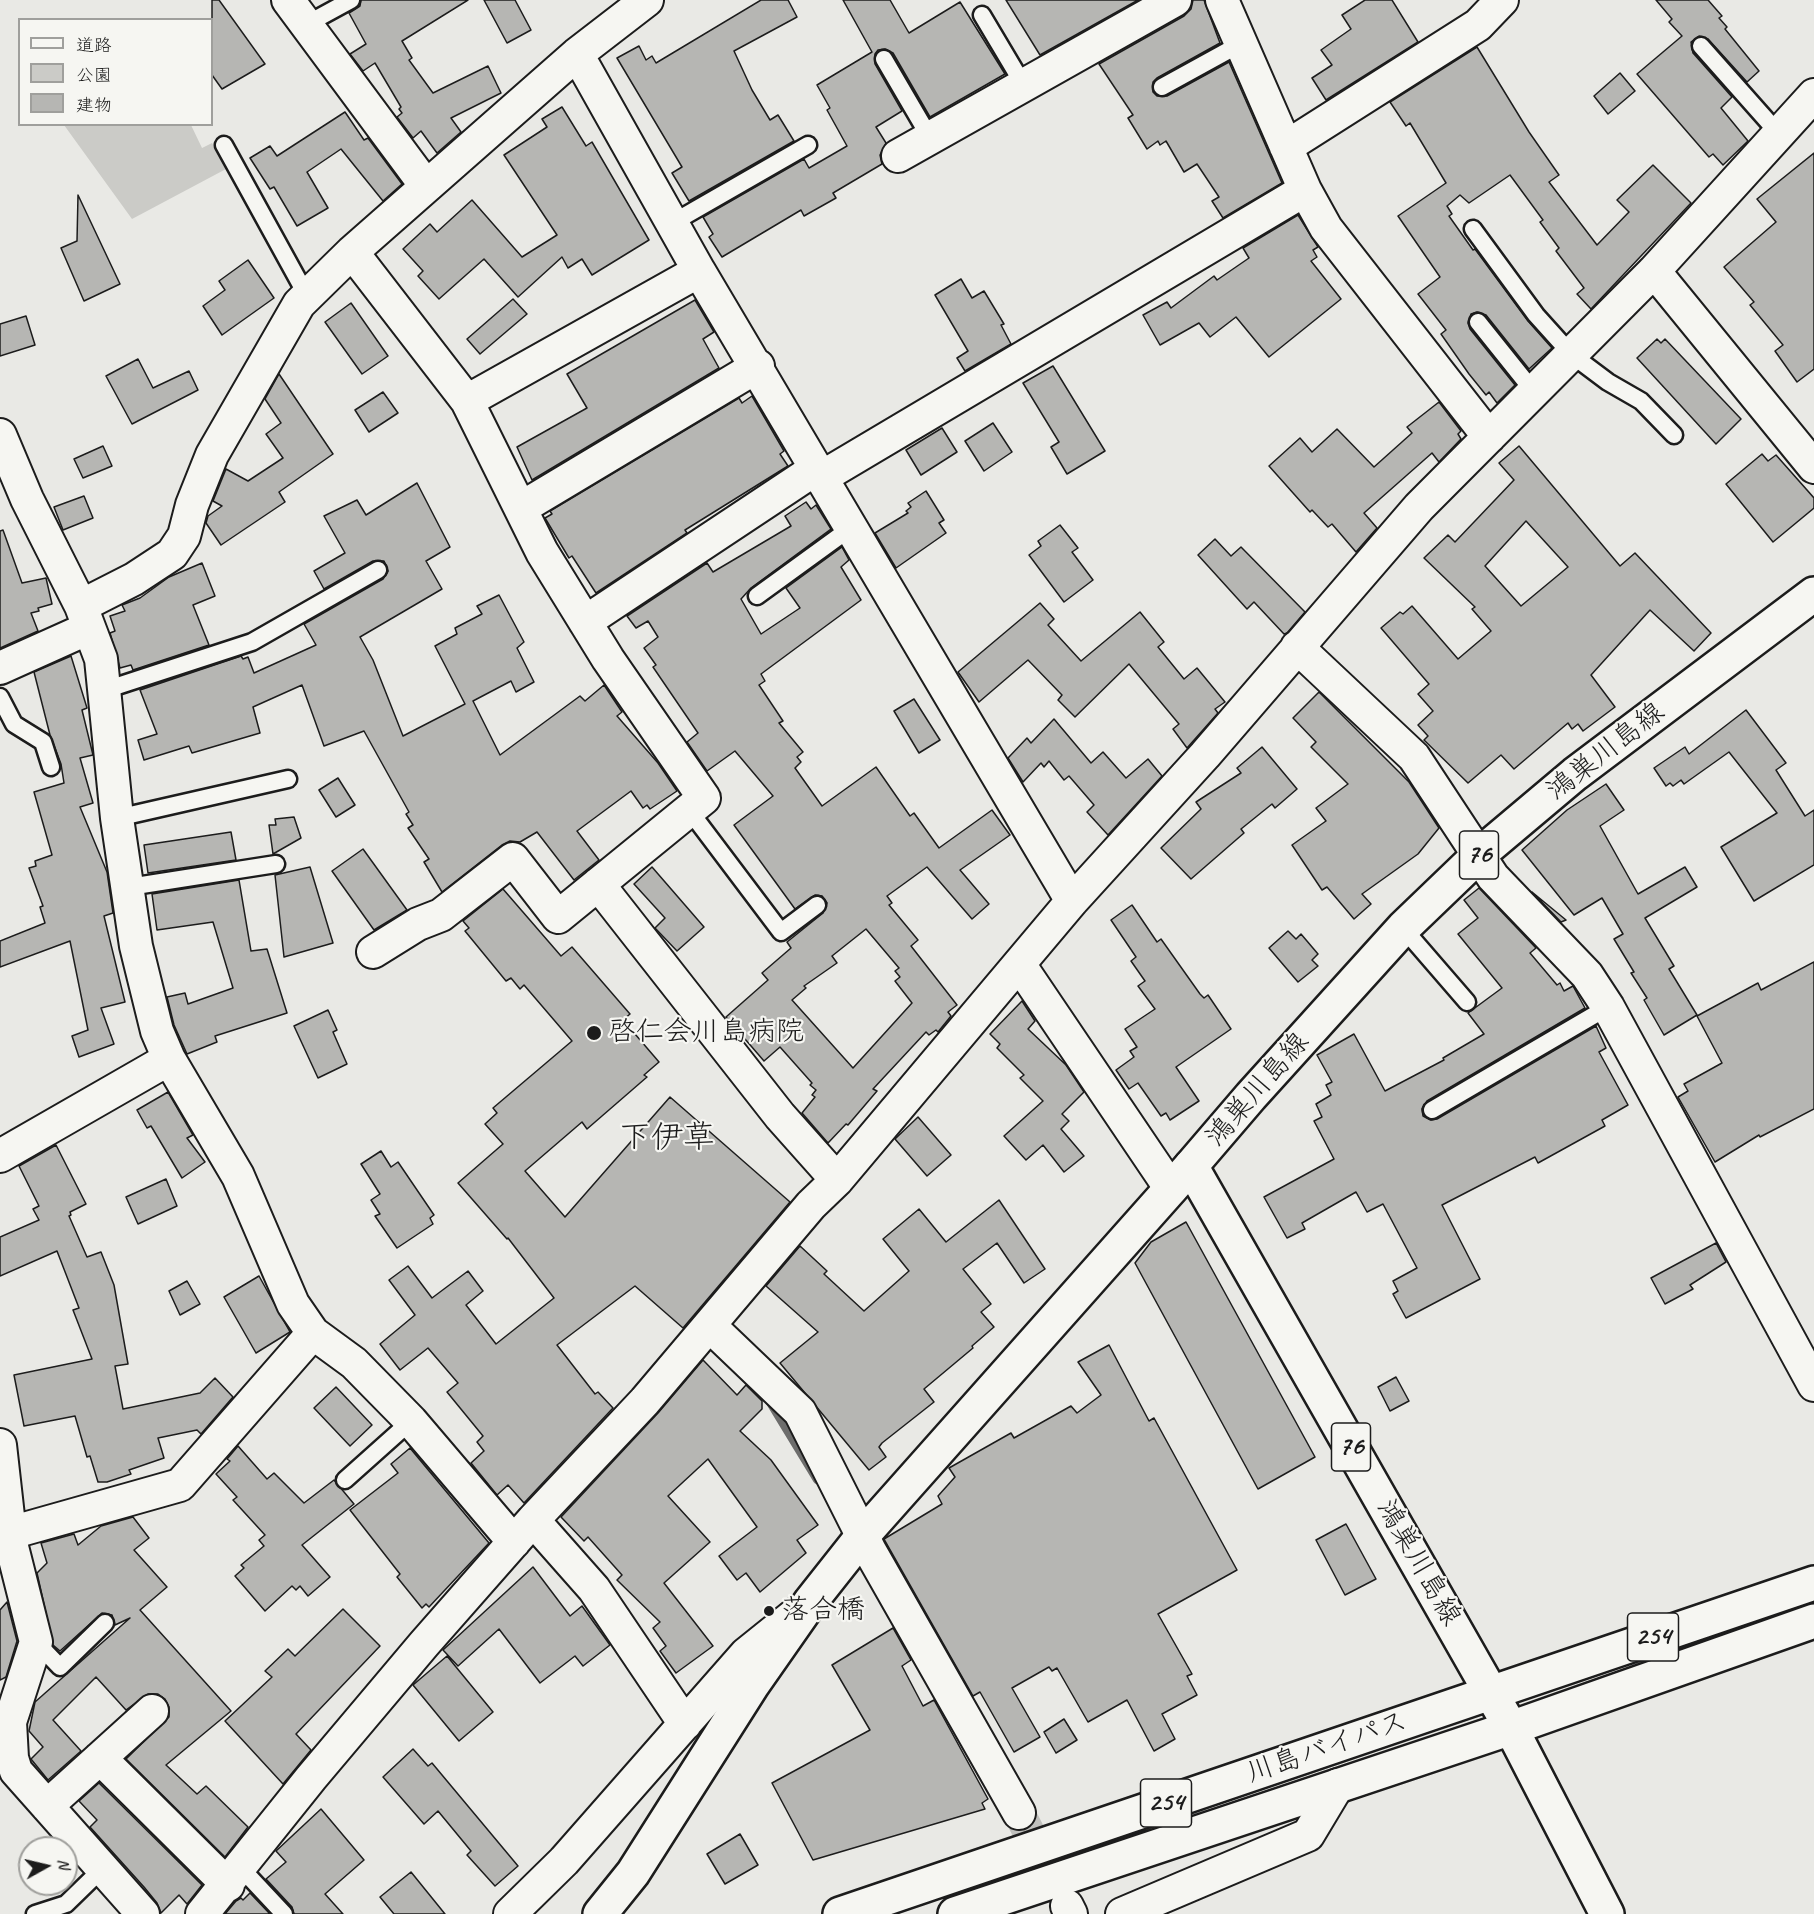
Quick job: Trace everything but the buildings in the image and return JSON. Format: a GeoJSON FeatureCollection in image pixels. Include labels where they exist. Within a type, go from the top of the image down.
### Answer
{"type":"FeatureCollection","features":[{"type":"Feature","properties":{"kind":"main road","name":"鴻巣川島線"},"geometry":{"type":"LineString","coordinates":[[1607,1914],[1491,1692],[1181,1178],[1251,1096],[1403,928],[1480,854],[1575,774],[1814,594]]}},
{"type":"Feature","properties":{"kind":"main road"},"geometry":{"type":"LineString","coordinates":[[600,1914],[633,1873],[753,1684],[811,1601],[864,1534],[1181,1178]]}},
{"type":"Feature","properties":{"kind":"main road","name":"川島バイパス"},"geometry":{"type":"LineString","coordinates":[[840,1914],[1814,1583]]}},
{"type":"Feature","properties":{"kind":"main road","name":"川島バイパス"},"geometry":{"type":"LineString","coordinates":[[955,1914],[1511,1728],[1814,1621]]}},
{"type":"Feature","properties":{"kind":"street"},"geometry":{"type":"LineString","coordinates":[[288,0],[426,186]]}},
{"type":"Feature","properties":{"kind":"street"},"geometry":{"type":"LineString","coordinates":[[0,668],[85,617],[134,579],[172,554],[184,536],[192,505],[212,455],[299,304],[352,252],[577,54],[647,0]]}},
{"type":"Feature","properties":{"kind":"street"},"geometry":{"type":"LineString","coordinates":[[898,156],[929,136],[1175,0]]}},
{"type":"Feature","properties":{"kind":"street"},"geometry":{"type":"LineString","coordinates":[[1222,0],[1305,190],[1326,228],[1489,436]]}},
{"type":"Feature","properties":{"kind":"street"},"geometry":{"type":"LineString","coordinates":[[1286,147],[1478,25],[1502,0]]}},
{"type":"Feature","properties":{"kind":"street"},"geometry":{"type":"LineString","coordinates":[[577,54],[674,222],[699,271],[758,366],[1072,902]]}},
{"type":"Feature","properties":{"kind":"street"},"geometry":{"type":"LineString","coordinates":[[202,1914],[234,1877],[311,1778],[523,1531],[645,1401],[811,1206],[837,1180],[1072,902],[1419,507],[1654,271],[1814,95]]}},
{"type":"Feature","properties":{"kind":"street"},"geometry":{"type":"LineString","coordinates":[[585,622],[820,472],[1305,190]]}},
{"type":"Feature","properties":{"kind":"street"},"geometry":{"type":"LineString","coordinates":[[352,252],[467,401],[542,552],[585,622],[704,798],[558,917],[513,859],[441,915],[418,924],[374,952]]}},
{"type":"Feature","properties":{"kind":"street"},"geometry":{"type":"LineString","coordinates":[[467,401],[699,271]]}},
{"type":"Feature","properties":{"kind":"street"},"geometry":{"type":"LineString","coordinates":[[1654,271],[1814,467]]}},
{"type":"Feature","properties":{"kind":"street"},"geometry":{"type":"LineString","coordinates":[[520,507],[758,366]]}},
{"type":"Feature","properties":{"kind":"street"},"geometry":{"type":"LineString","coordinates":[[0,435],[27,499],[85,617],[100,659],[117,818],[144,984],[157,1031],[169,1059],[238,1176],[289,1296],[313,1333],[354,1363],[523,1531],[594,1588],[685,1724]]}},
{"type":"Feature","properties":{"kind":"street"},"geometry":{"type":"LineString","coordinates":[[1297,648],[1414,757],[1493,877],[1587,975],[1608,1007],[1814,1385]]}},
{"type":"Feature","properties":{"kind":"street"},"geometry":{"type":"LineString","coordinates":[[598,884],[780,1116],[837,1180]]}},
{"type":"Feature","properties":{"kind":"street"},"geometry":{"type":"LineString","coordinates":[[1019,964],[1181,1178]]}},
{"type":"Feature","properties":{"kind":"street"},"geometry":{"type":"LineString","coordinates":[[0,1156],[169,1059]]}},
{"type":"Feature","properties":{"kind":"street"},"geometry":{"type":"LineString","coordinates":[[710,1326],[800,1412],[864,1534],[1018,1814]]}},
{"type":"Feature","properties":{"kind":"street"},"geometry":{"type":"LineString","coordinates":[[10,1533],[180,1485],[313,1333]]}},
{"type":"Feature","properties":{"kind":"street"},"geometry":{"type":"LineString","coordinates":[[0,1445],[3,1500],[36,1642],[5,1722],[12,1758],[8,1774],[47,1806],[143,1914]]}},
{"type":"Feature","properties":{"kind":"street"},"geometry":{"type":"LineString","coordinates":[[510,1914],[564,1861],[746,1654],[811,1601]]}},
{"type":"Feature","properties":{"kind":"street"},"geometry":{"type":"LineString","coordinates":[[47,1806],[152,1711]]}},
{"type":"Feature","properties":{"kind":"street"},"geometry":{"type":"LineString","coordinates":[[100,1758],[234,1877]]}},
{"type":"Feature","properties":{"kind":"street"},"geometry":{"type":"LineString","coordinates":[[1122,1914],[1308,1835],[1338,1785]]}},
{"type":"Feature","properties":{"kind":"lane"},"geometry":{"type":"LineString","coordinates":[[308,24],[351,0]]}},
{"type":"Feature","properties":{"kind":"lane"},"geometry":{"type":"LineString","coordinates":[[982,15],[1023,84]]}},
{"type":"Feature","properties":{"kind":"lane"},"geometry":{"type":"LineString","coordinates":[[1162,87],[1242,43]]}},
{"type":"Feature","properties":{"kind":"lane"},"geometry":{"type":"LineString","coordinates":[[1701,46],[1779,134]]}},
{"type":"Feature","properties":{"kind":"lane"},"geometry":{"type":"LineString","coordinates":[[884,59],[929,136]]}},
{"type":"Feature","properties":{"kind":"lane"},"geometry":{"type":"LineString","coordinates":[[224,145],[307,296]]}},
{"type":"Feature","properties":{"kind":"lane"},"geometry":{"type":"LineString","coordinates":[[674,222],[808,145]]}},
{"type":"Feature","properties":{"kind":"lane"},"geometry":{"type":"LineString","coordinates":[[1473,229],[1536,315],[1572,355],[1608,382],[1641,401],[1674,435]]}},
{"type":"Feature","properties":{"kind":"lane"},"geometry":{"type":"LineString","coordinates":[[1478,322],[1534,392]]}},
{"type":"Feature","properties":{"kind":"lane"},"geometry":{"type":"LineString","coordinates":[[757,596],[852,527]]}},
{"type":"Feature","properties":{"kind":"lane"},"geometry":{"type":"LineString","coordinates":[[105,690],[252,642],[378,570]]}},
{"type":"Feature","properties":{"kind":"lane"},"geometry":{"type":"LineString","coordinates":[[0,697],[14,724],[43,742],[51,767]]}},
{"type":"Feature","properties":{"kind":"lane"},"geometry":{"type":"LineString","coordinates":[[117,818],[288,779]]}},
{"type":"Feature","properties":{"kind":"lane"},"geometry":{"type":"LineString","coordinates":[[689,810],[781,932],[817,905]]}},
{"type":"Feature","properties":{"kind":"lane"},"geometry":{"type":"LineString","coordinates":[[129,887],[276,864]]}},
{"type":"Feature","properties":{"kind":"lane"},"geometry":{"type":"LineString","coordinates":[[1403,928],[1467,1002]]}},
{"type":"Feature","properties":{"kind":"lane"},"geometry":{"type":"LineString","coordinates":[[1432,1110],[1608,1007]]}},
{"type":"Feature","properties":{"kind":"lane"},"geometry":{"type":"LineString","coordinates":[[345,1480],[411,1421]]}},
{"type":"Feature","properties":{"kind":"lane"},"geometry":{"type":"LineString","coordinates":[[36,1642],[60,1667],[105,1623]]}},
{"type":"Feature","properties":{"kind":"lane"},"geometry":{"type":"LineString","coordinates":[[34,1914],[66,1904],[103,1868]]}},
{"type":"Feature","properties":{"kind":"lane"},"geometry":{"type":"LineString","coordinates":[[234,1877],[284,1914]]}},
{"type":"Feature","properties":{"kind":"green space"},"geometry":{"type":"Polygon","coordinates":[[[65,126],[191,126],[202,148],[212,143],[226,169],[132,219],[65,126]]]}},
{"type":"Feature","properties":{"kind":"waterway"},"geometry":{"type":"LineString","coordinates":[[769,1401],[817,1480]]}},
{"type":"Feature","properties":{"kind":"tunnel"},"geometry":{"type":"LineString","coordinates":[[1019,1813],[1065,1903]]}},
{"type":"Feature","properties":{"kind":"place","name":"啓仁会川島病院"},"geometry":{"type":"Point","coordinates":[594,1033]}},
{"type":"Feature","properties":{"kind":"place","name":"落合橋"},"geometry":{"type":"Point","coordinates":[769,1611]}},
{"type":"Feature","properties":{"kind":"district","name":"下伊草"},"geometry":{"type":"Point","coordinates":[667,1139]}}]}
